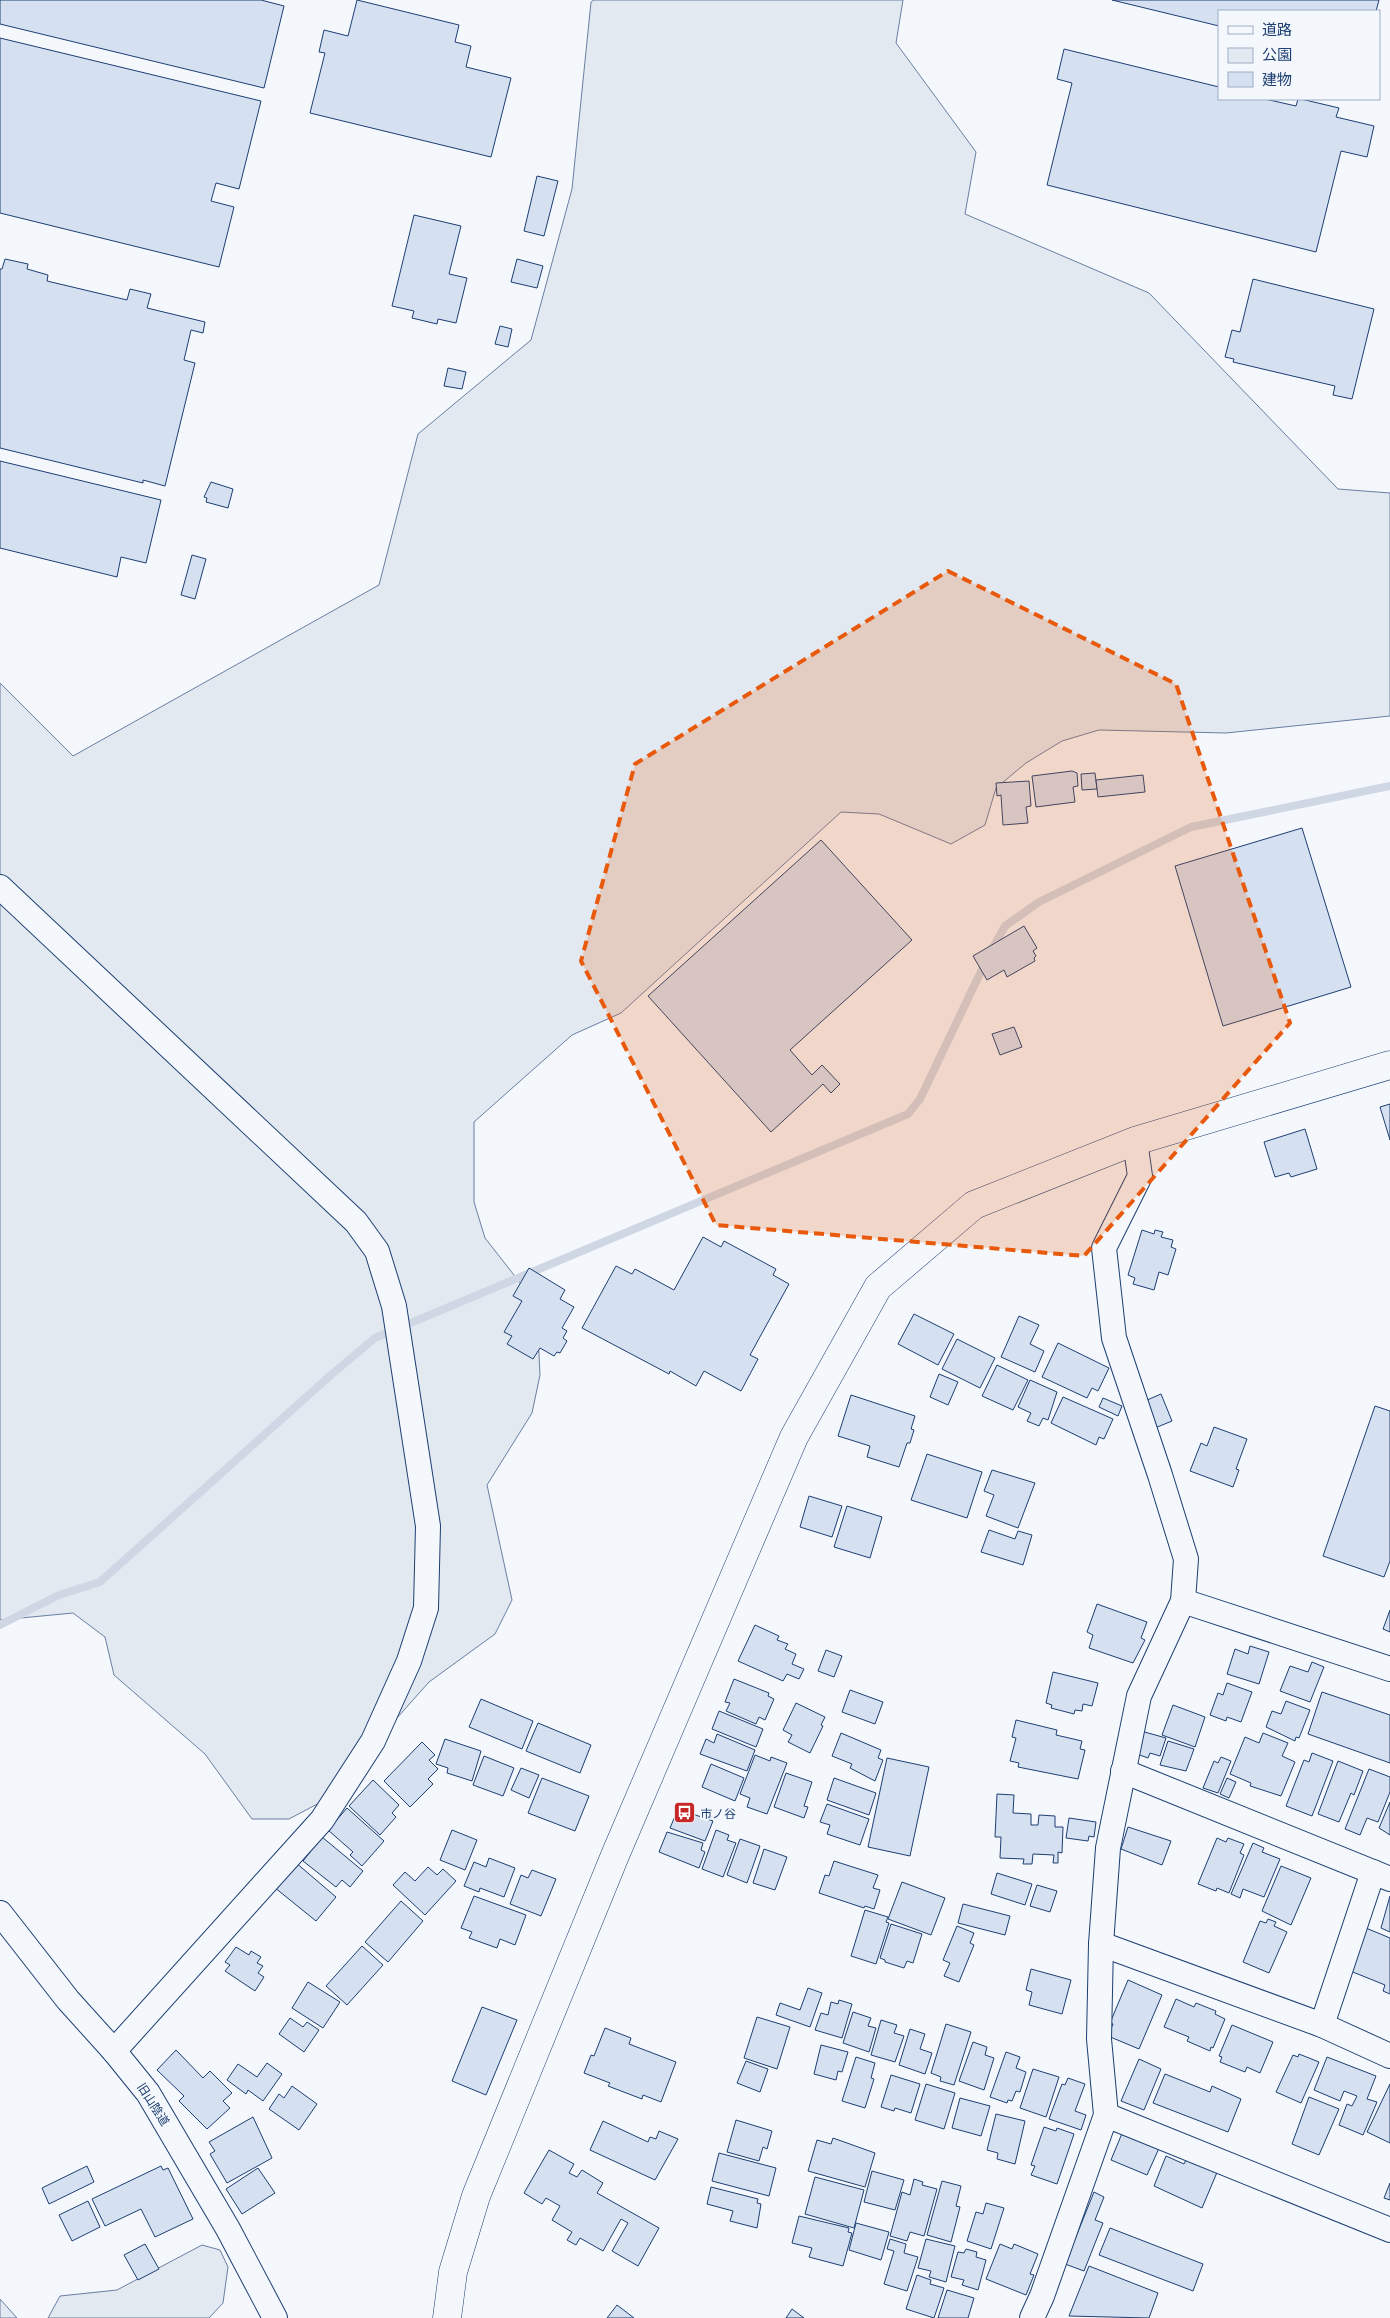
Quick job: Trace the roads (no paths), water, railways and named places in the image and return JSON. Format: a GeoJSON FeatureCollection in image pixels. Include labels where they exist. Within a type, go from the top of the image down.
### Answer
{"type":"FeatureCollection","features":[{"type":"Feature","properties":{"kind":"street"},"geometry":{"type":"LineString","coordinates":[[0,888],[356,1222],[378,1251],[394,1306],[428,1526],[426,1608],[409,1661],[372,1741],[322,1820],[114,2051]]}},
{"type":"Feature","properties":{"kind":"street"},"geometry":{"type":"LineString","coordinates":[[447,2318],[453,2272],[476,2196],[616,1853],[794,1437],[878,1287],[974,1205],[1135,1141],[1390,1065]]}},
{"type":"Feature","properties":{"kind":"street"},"geometry":{"type":"LineString","coordinates":[[1032,2318],[1106,2115],[1099,2039],[1101,1944],[1108,1848],[1139,1696],[1183,1601],[1186,1559],[1114,1338],[1104,1248],[1140,1176],[1135,1141]]}},
{"type":"Feature","properties":{"kind":"street"},"geometry":{"type":"LineString","coordinates":[[1183,1601],[1390,1669]]}},
{"type":"Feature","properties":{"kind":"street"},"geometry":{"type":"LineString","coordinates":[[1123,1771],[1381,1876],[1322,2025]]}},
{"type":"Feature","properties":{"kind":"street","name":"旧山陰道"},"geometry":{"type":"LineString","coordinates":[[0,1913],[68,2000],[114,2051],[148,2093],[228,2229],[275,2318]]}},
{"type":"Feature","properties":{"kind":"street"},"geometry":{"type":"LineString","coordinates":[[1101,1944],[1322,2025],[1390,2056]]}},
{"type":"Feature","properties":{"kind":"street"},"geometry":{"type":"LineString","coordinates":[[1106,2115],[1390,2230]]}},
{"type":"Feature","properties":{"kind":"waterway"},"geometry":{"type":"LineString","coordinates":[[991,951],[1005,926],[1039,902],[1191,827],[1390,786]]}},
{"type":"Feature","properties":{"kind":"waterway"},"geometry":{"type":"LineString","coordinates":[[0,1625],[59,1595],[100,1582],[332,1374],[375,1338],[908,1114],[920,1099],[986,961]]}},
{"type":"Feature","properties":{"kind":"place","name":"市ノ谷"},"geometry":{"type":"Point","coordinates":[684,1813]}}]}
